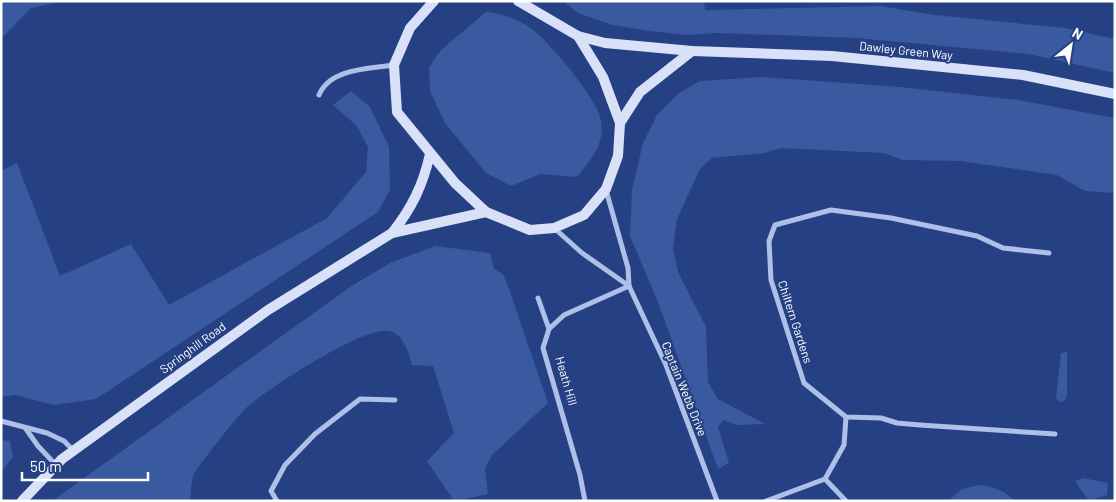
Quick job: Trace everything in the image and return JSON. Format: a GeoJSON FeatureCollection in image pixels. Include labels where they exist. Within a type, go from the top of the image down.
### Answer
{"type":"FeatureCollection","features":[{"type":"Feature","properties":{"kind":"main road"},"geometry":{"type":"LineString","coordinates":[[424,12],[428,1]]}},
{"type":"Feature","properties":{"kind":"main road"},"geometry":{"type":"LineString","coordinates":[[434,1],[410,28],[394,65],[398,112],[455,183],[486,212],[530,230],[554,228],[584,215],[606,189],[618,156],[620,124],[603,77],[578,36],[518,1]]}},
{"type":"Feature","properties":{"kind":"main road","name":"Dawley Green Way"},"geometry":{"type":"LineString","coordinates":[[578,36],[605,44],[692,51],[832,56],[1004,73],[1115,94]]}},
{"type":"Feature","properties":{"kind":"main road"},"geometry":{"type":"LineString","coordinates":[[620,124],[640,92],[692,51]]}},
{"type":"Feature","properties":{"kind":"main road","name":"Springhill Road"},"geometry":{"type":"LineString","coordinates":[[392,233],[417,197],[425,178],[430,154]]}},
{"type":"Feature","properties":{"kind":"main road","name":"Springhill Road"},"geometry":{"type":"LineString","coordinates":[[22,501],[56,465],[74,450],[268,310],[392,233],[486,212]]}},
{"type":"Feature","properties":{"kind":"street"},"geometry":{"type":"LineString","coordinates":[[319,95],[323,86],[346,73],[394,65]]}},
{"type":"Feature","properties":{"kind":"street","name":"Captain Webb Drive"},"geometry":{"type":"LineString","coordinates":[[606,189],[628,268],[629,286],[666,366],[717,501]]}},
{"type":"Feature","properties":{"kind":"street","name":"Chiltern Gardens"},"geometry":{"type":"LineString","coordinates":[[846,417],[804,383],[771,280],[769,241],[775,226],[831,210],[891,218],[977,236],[1003,248],[1050,253]]}},
{"type":"Feature","properties":{"kind":"street"},"geometry":{"type":"LineString","coordinates":[[554,228],[582,253],[629,286]]}},
{"type":"Feature","properties":{"kind":"street"},"geometry":{"type":"LineString","coordinates":[[538,298],[549,329],[564,315],[629,286]]}},
{"type":"Feature","properties":{"kind":"street","name":"Heath Hill"},"geometry":{"type":"LineString","coordinates":[[549,329],[543,348],[580,475],[585,501]]}},
{"type":"Feature","properties":{"kind":"street"},"geometry":{"type":"LineString","coordinates":[[277,501],[271,491],[285,466],[315,434],[360,399],[395,400]]}},
{"type":"Feature","properties":{"kind":"street"},"geometry":{"type":"LineString","coordinates":[[766,501],[825,479],[844,445],[846,417],[881,418],[897,423],[920,425],[1055,434]]}},
{"type":"Feature","properties":{"kind":"street"},"geometry":{"type":"LineString","coordinates":[[1,421],[55,437],[64,441],[74,450]]}},
{"type":"Feature","properties":{"kind":"street"},"geometry":{"type":"LineString","coordinates":[[26,429],[56,465]]}},
{"type":"Feature","properties":{"kind":"street"},"geometry":{"type":"LineString","coordinates":[[825,479],[846,501]]}},
{"type":"Feature","properties":{"kind":"shaded area"},"geometry":{"type":"Polygon","coordinates":[[[1,1],[64,1],[31,8],[1,39],[1,1]]]}},
{"type":"Feature","properties":{"kind":"shaded area"},"geometry":{"type":"Polygon","coordinates":[[[563,1],[704,1],[705,10],[880,6],[935,15],[1064,28],[1115,39],[1115,73],[1029,54],[856,38],[718,33],[686,35],[649,31],[612,25],[578,13],[563,1]]]}},
{"type":"Feature","properties":{"kind":"shaded area"},"geometry":{"type":"Polygon","coordinates":[[[486,12],[511,17],[522,22],[540,36],[561,58],[582,85],[598,111],[602,129],[599,144],[577,177],[540,174],[511,186],[486,173],[445,123],[430,91],[429,67],[441,50],[486,12]]]}},
{"type":"Feature","properties":{"kind":"shaded area"},"geometry":{"type":"Polygon","coordinates":[[[762,77],[900,87],[1018,100],[1115,118],[1115,193],[1085,191],[1057,175],[960,161],[903,160],[884,153],[780,148],[765,153],[712,158],[700,169],[677,219],[673,248],[678,272],[706,327],[708,382],[718,399],[765,424],[737,425],[723,420],[718,427],[729,463],[718,469],[658,302],[630,236],[632,190],[643,143],[657,115],[679,93],[700,81],[762,77]]]}},
{"type":"Feature","properties":{"kind":"shaded area"},"geometry":{"type":"Polygon","coordinates":[[[351,91],[370,107],[389,147],[390,190],[378,212],[96,399],[54,405],[15,395],[1,397],[1,171],[17,163],[60,276],[131,244],[169,305],[327,218],[366,172],[368,147],[357,126],[333,105],[351,91]]]}},
{"type":"Feature","properties":{"kind":"shaded area"},"geometry":{"type":"Polygon","coordinates":[[[435,246],[490,253],[494,269],[503,274],[509,289],[548,403],[492,455],[485,469],[488,494],[454,501],[427,461],[454,433],[433,366],[412,365],[402,340],[389,331],[376,332],[338,348],[274,387],[246,408],[194,474],[190,501],[52,501],[350,287],[390,263],[435,246]]]}},
{"type":"Feature","properties":{"kind":"shaded area"},"geometry":{"type":"Polygon","coordinates":[[[1067,352],[1067,395],[1065,401],[1060,402],[1056,398],[1061,353],[1067,352]]]}},
{"type":"Feature","properties":{"kind":"shaded area"},"geometry":{"type":"Polygon","coordinates":[[[1,440],[10,441],[13,457],[1,472],[1,440]]]}},
{"type":"Feature","properties":{"kind":"shaded area"},"geometry":{"type":"Polygon","coordinates":[[[1083,478],[1108,483],[1107,495],[1089,501],[1075,481],[1083,478]]]}},
{"type":"Feature","properties":{"kind":"shaded area"},"geometry":{"type":"Polygon","coordinates":[[[979,485],[999,490],[1015,501],[948,501],[962,489],[979,485]]]}}]}
